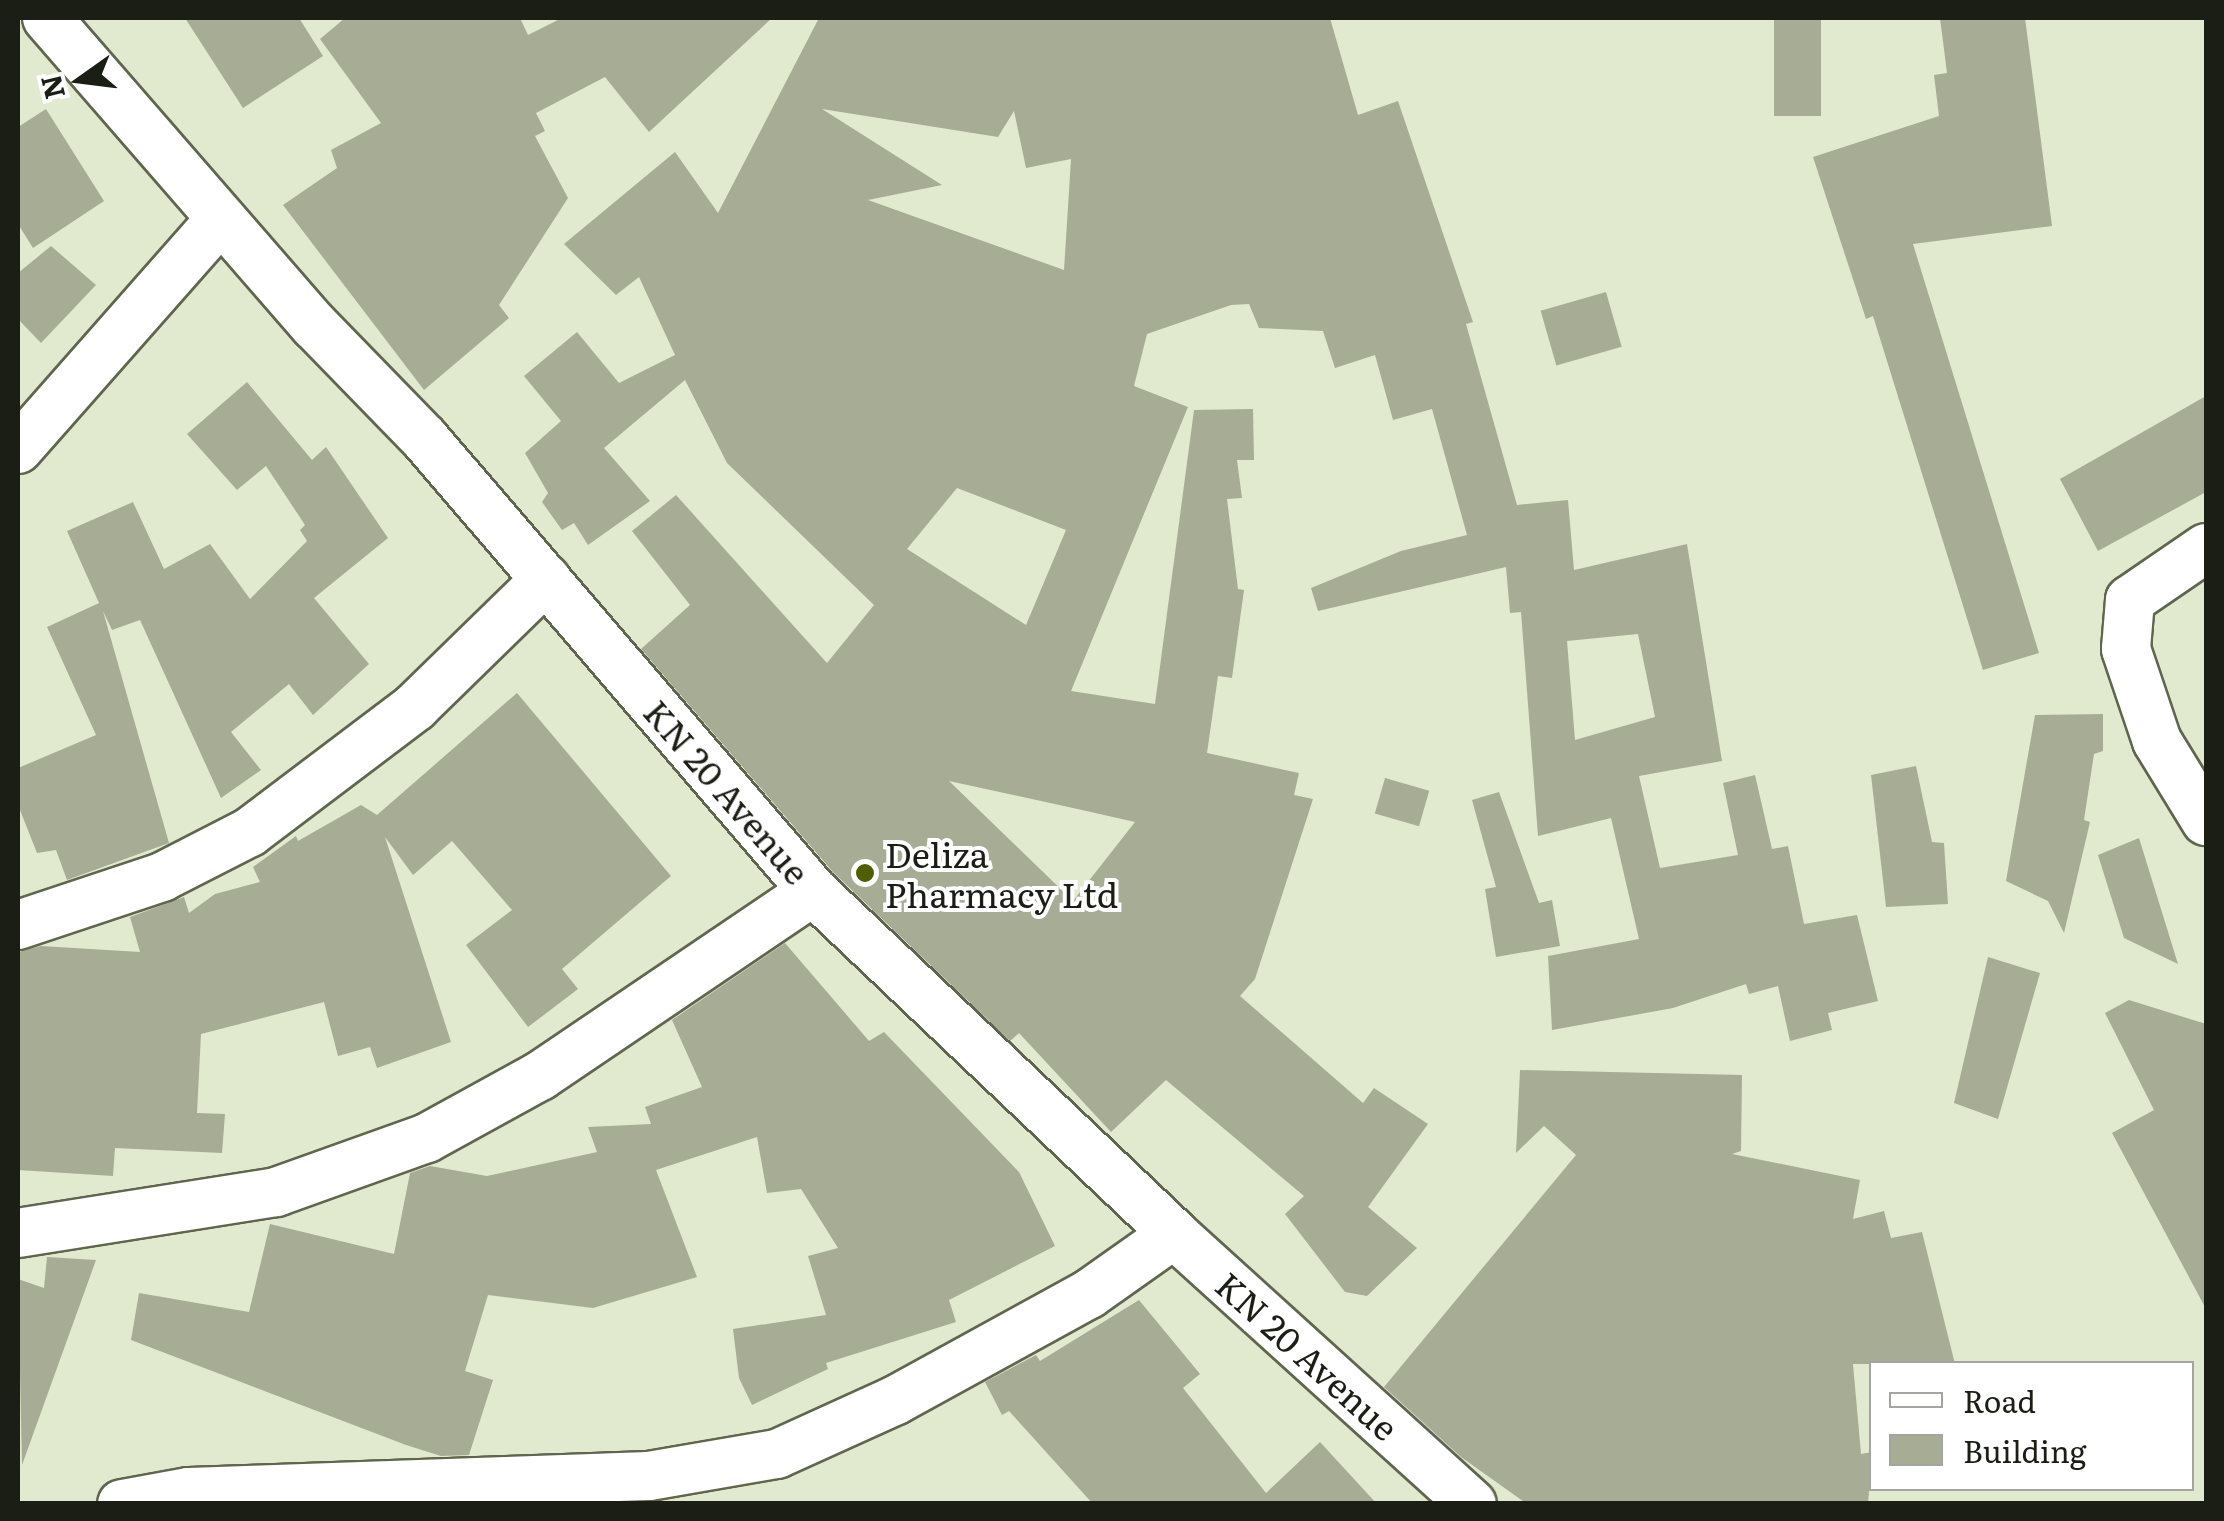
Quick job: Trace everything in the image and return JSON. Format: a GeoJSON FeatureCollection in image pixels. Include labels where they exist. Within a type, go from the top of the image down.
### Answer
{"type":"FeatureCollection","features":[{"type":"Feature","properties":{"kind":"street","name":"KN 20 Avenue"},"geometry":{"type":"LineString","coordinates":[[48,18],[221,219],[546,578],[813,890],[1174,1234],[1472,1504]]}},
{"type":"Feature","properties":{"kind":"street"},"geometry":{"type":"LineString","coordinates":[[18,449],[221,219]]}},
{"type":"Feature","properties":{"kind":"street"},"geometry":{"type":"LineString","coordinates":[[2206,548],[2130,600],[2126,649],[2157,741],[2206,821]]}},
{"type":"Feature","properties":{"kind":"street"},"geometry":{"type":"LineString","coordinates":[[18,925],[162,877],[250,832],[416,707],[546,578]]}},
{"type":"Feature","properties":{"kind":"street"},"geometry":{"type":"LineString","coordinates":[[18,1234],[276,1192],[427,1138],[540,1076],[813,890]]}},
{"type":"Feature","properties":{"kind":"street"},"geometry":{"type":"LineString","coordinates":[[122,1504],[189,1492],[649,1476],[777,1454],[896,1400],[1089,1294],[1174,1234]]}},
{"type":"Feature","properties":{"kind":"building"},"geometry":{"type":"Polygon","coordinates":[[[185,18],[299,18],[323,56],[243,108],[185,18]]]}},
{"type":"Feature","properties":{"kind":"building"},"geometry":{"type":"Polygon","coordinates":[[[345,18],[520,18],[528,35],[562,18],[772,18],[649,132],[605,77],[536,113],[545,131],[535,136],[568,198],[499,305],[509,318],[424,390],[283,205],[337,168],[331,150],[381,123],[320,39],[345,18]]]}},
{"type":"Feature","properties":{"kind":"building"},"geometry":{"type":"Polygon","coordinates":[[[819,18],[1330,18],[1358,115],[1398,101],[1473,322],[1466,324],[1517,505],[1568,500],[1574,570],[1687,544],[1722,761],[1639,776],[1660,868],[1738,855],[1723,783],[1755,775],[1772,849],[1788,846],[1804,924],[1857,915],[1878,1001],[1828,1013],[1832,1030],[1790,1041],[1778,986],[1749,994],[1746,984],[1673,1008],[1552,1030],[1548,956],[1639,939],[1611,818],[1538,836],[1521,612],[1510,613],[1506,567],[1318,611],[1311,588],[1401,551],[1467,535],[1432,409],[1393,420],[1375,355],[1335,368],[1323,331],[1259,328],[1249,304],[1231,305],[1147,334],[1134,386],[1188,407],[1071,691],[1155,704],[1194,410],[1253,409],[1254,460],[1237,460],[1242,498],[1227,499],[1238,589],[1244,590],[1232,678],[1218,676],[1207,753],[1299,773],[1294,795],[1313,799],[1255,979],[1240,996],[1363,1103],[1374,1088],[1428,1124],[1368,1207],[1417,1248],[1367,1296],[1345,1292],[1285,1214],[1304,1196],[1166,1080],[1111,1132],[1019,1033],[1010,1041],[833,872],[641,649],[690,605],[632,531],[676,495],[827,663],[874,605],[727,463],[685,380],[604,448],[650,501],[588,545],[574,523],[562,530],[542,502],[548,493],[525,453],[561,421],[524,376],[577,332],[619,383],[675,355],[639,277],[616,295],[564,244],[675,152],[718,213],[819,18]],[[822,109],[942,185],[868,200],[1064,270],[1071,159],[1026,168],[1014,111],[998,137],[822,109]],[[957,488],[907,549],[1026,625],[1066,530],[957,488]],[[1638,634],[1567,641],[1575,740],[1655,717],[1638,634]],[[949,781],[1073,901],[1135,822],[949,781]]]}},
{"type":"Feature","properties":{"kind":"building"},"geometry":{"type":"Polygon","coordinates":[[[1774,18],[1821,18],[1821,116],[1774,116],[1774,18]]]}},
{"type":"Feature","properties":{"kind":"building"},"geometry":{"type":"Polygon","coordinates":[[[1940,18],[2025,18],[2052,226],[1913,244],[2039,653],[1983,670],[1873,316],[1866,319],[1813,157],[1939,116],[1934,75],[1947,73],[1940,18]]]}},
{"type":"Feature","properties":{"kind":"building"},"geometry":{"type":"Polygon","coordinates":[[[46,109],[104,201],[33,248],[18,224],[18,127],[46,109]]]}},
{"type":"Feature","properties":{"kind":"building"},"geometry":{"type":"Polygon","coordinates":[[[51,246],[96,285],[41,343],[18,319],[18,273],[51,246]]]}},
{"type":"Feature","properties":{"kind":"building"},"geometry":{"type":"Polygon","coordinates":[[[1606,292],[1622,347],[1556,366],[1541,311],[1606,292]]]}},
{"type":"Feature","properties":{"kind":"building"},"geometry":{"type":"Polygon","coordinates":[[[247,382],[312,460],[326,447],[388,538],[314,598],[369,664],[313,715],[289,684],[231,732],[261,770],[221,798],[140,620],[112,630],[103,611],[169,843],[67,880],[56,850],[37,853],[18,805],[18,768],[96,735],[47,627],[99,603],[67,531],[133,502],[164,569],[210,544],[250,599],[307,541],[300,530],[305,525],[266,466],[237,490],[187,434],[247,382]]]}},
{"type":"Feature","properties":{"kind":"building"},"geometry":{"type":"Polygon","coordinates":[[[2206,396],[2206,492],[2098,551],[2060,479],[2206,396]]]}},
{"type":"Feature","properties":{"kind":"building"},"geometry":{"type":"Polygon","coordinates":[[[517,693],[671,876],[562,969],[578,989],[528,1027],[466,945],[512,910],[452,841],[413,875],[385,837],[451,1042],[377,1068],[370,1047],[338,1056],[324,1002],[201,1034],[197,1113],[225,1114],[222,1153],[115,1148],[113,1176],[18,1170],[18,952],[41,946],[140,952],[130,917],[184,897],[189,913],[215,894],[260,882],[253,867],[296,836],[298,841],[361,805],[377,815],[517,693]]]}},
{"type":"Feature","properties":{"kind":"building"},"geometry":{"type":"Polygon","coordinates":[[[2103,714],[2103,751],[2094,754],[2084,820],[2090,822],[2064,933],[2048,901],[2006,881],[2035,715],[2103,714]]]}},
{"type":"Feature","properties":{"kind":"building"},"geometry":{"type":"Polygon","coordinates":[[[1916,766],[1932,842],[1944,843],[1948,904],[1886,907],[1871,775],[1916,766]]]}},
{"type":"Feature","properties":{"kind":"building"},"geometry":{"type":"Polygon","coordinates":[[[1385,778],[1429,791],[1419,826],[1375,814],[1385,778]]]}},
{"type":"Feature","properties":{"kind":"building"},"geometry":{"type":"Polygon","coordinates":[[[1499,792],[1539,903],[1552,900],[1560,946],[1496,957],[1485,889],[1496,887],[1472,800],[1499,792]]]}},
{"type":"Feature","properties":{"kind":"building"},"geometry":{"type":"Polygon","coordinates":[[[2139,838],[2178,964],[2124,938],[2098,855],[2139,838]]]}},
{"type":"Feature","properties":{"kind":"building"},"geometry":{"type":"Polygon","coordinates":[[[785,943],[869,1041],[884,1032],[1019,1172],[1055,1246],[949,1300],[956,1322],[826,1363],[828,1369],[752,1405],[739,1378],[733,1329],[826,1315],[808,1256],[838,1248],[801,1189],[767,1193],[757,1137],[656,1170],[697,1277],[593,1308],[488,1295],[465,1371],[493,1380],[469,1455],[441,1456],[406,1445],[131,1340],[139,1293],[249,1312],[270,1224],[394,1254],[410,1173],[430,1166],[487,1176],[597,1152],[588,1127],[651,1124],[645,1107],[702,1087],[672,1020],[785,943]]]}},
{"type":"Feature","properties":{"kind":"building"},"geometry":{"type":"Polygon","coordinates":[[[1988,957],[2040,973],[1998,1119],[1954,1103],[1988,957]]]}},
{"type":"Feature","properties":{"kind":"building"},"geometry":{"type":"Polygon","coordinates":[[[2129,1000],[2206,1024],[2206,1309],[2112,1133],[2154,1110],[2105,1013],[2129,1000]]]}},
{"type":"Feature","properties":{"kind":"building"},"geometry":{"type":"Polygon","coordinates":[[[1520,1070],[1742,1075],[1741,1151],[1732,1154],[1860,1180],[1853,1219],[1884,1211],[1891,1238],[1922,1232],[1954,1361],[1853,1364],[1861,1454],[1869,1453],[1868,1504],[1527,1504],[1461,1457],[1384,1387],[1576,1155],[1544,1126],[1516,1153],[1520,1070]]]}},
{"type":"Feature","properties":{"kind":"building"},"geometry":{"type":"Polygon","coordinates":[[[47,1257],[96,1260],[22,1465],[18,1279],[44,1288],[47,1257]]]}},
{"type":"Feature","properties":{"kind":"building"},"geometry":{"type":"Polygon","coordinates":[[[1139,1300],[1200,1374],[1183,1388],[1266,1493],[1320,1442],[1377,1504],[1093,1504],[1009,1411],[1002,1415],[985,1382],[1036,1355],[1040,1361],[1139,1300]]]}},
{"type":"Feature","properties":{"kind":"place","name":"Deliza Pharmacy Ltd"},"geometry":{"type":"Point","coordinates":[865,873]}}]}
